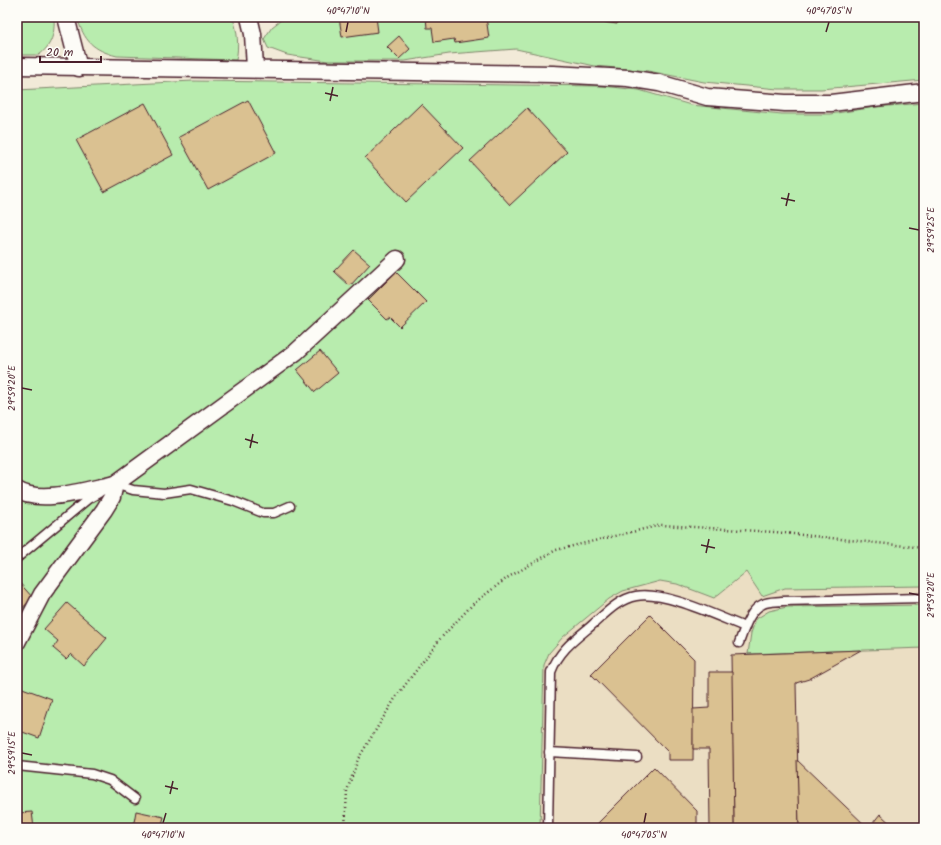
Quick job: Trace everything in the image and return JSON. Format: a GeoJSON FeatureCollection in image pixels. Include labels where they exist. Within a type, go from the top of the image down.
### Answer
{"type":"FeatureCollection","features":[{"type":"Feature","properties":{"kind":"street"},"geometry":{"type":"LineString","coordinates":[[66,17],[79,68]]}},
{"type":"Feature","properties":{"kind":"street"},"geometry":{"type":"LineString","coordinates":[[249,17],[253,34],[255,68]]}},
{"type":"Feature","properties":{"kind":"street"},"geometry":{"type":"LineString","coordinates":[[17,66],[79,68],[255,68],[553,74],[628,78],[659,83],[707,97],[785,103],[831,103],[924,92]]}},
{"type":"Feature","properties":{"kind":"street"},"geometry":{"type":"LineString","coordinates":[[17,490],[33,497],[57,495],[115,484],[296,352],[397,259]]}},
{"type":"Feature","properties":{"kind":"street"},"geometry":{"type":"LineString","coordinates":[[17,642],[42,594],[104,510],[112,497],[115,484]]}},
{"type":"Feature","properties":{"kind":"lane"},"geometry":{"type":"LineString","coordinates":[[17,558],[88,499],[115,484],[133,490],[164,493],[191,489],[233,501],[263,513],[274,513],[290,506]]}},
{"type":"Feature","properties":{"kind":"lane"},"geometry":{"type":"LineString","coordinates":[[548,828],[551,672],[555,660],[563,650],[617,604],[635,596],[651,595],[668,598],[744,627]]}},
{"type":"Feature","properties":{"kind":"lane"},"geometry":{"type":"LineString","coordinates":[[739,643],[744,627],[752,614],[763,604],[782,601],[924,598]]}},
{"type":"Feature","properties":{"kind":"lane"},"geometry":{"type":"LineString","coordinates":[[549,752],[637,757]]}},
{"type":"Feature","properties":{"kind":"lane"},"geometry":{"type":"LineString","coordinates":[[17,766],[92,774],[110,780],[135,799]]}},
{"type":"Feature","properties":{"kind":"path"},"geometry":{"type":"LineString","coordinates":[[345,828],[346,791],[358,759],[396,697],[431,650],[473,604],[507,578],[556,550],[661,525],[775,532],[924,548]]}},
{"type":"Feature","properties":{"kind":"shaded area"},"geometry":{"type":"Polygon","coordinates":[[[746,572],[762,596],[785,588],[924,586],[924,828],[540,828],[544,665],[549,653],[563,637],[609,599],[623,591],[648,583],[660,581],[677,584],[714,598],[746,572]]]}},
{"type":"Feature","properties":{"kind":"green space"},"geometry":{"type":"Polygon","coordinates":[[[17,17],[54,17],[52,38],[47,47],[39,55],[17,55],[17,17]]]}},
{"type":"Feature","properties":{"kind":"green space"},"geometry":{"type":"Polygon","coordinates":[[[77,17],[232,17],[236,27],[236,60],[117,56],[109,54],[96,47],[86,38],[77,17]]]}},
{"type":"Feature","properties":{"kind":"green space"},"geometry":{"type":"Polygon","coordinates":[[[285,17],[924,17],[924,80],[821,89],[778,89],[704,82],[648,71],[595,66],[516,49],[449,54],[405,61],[328,61],[287,55],[268,48],[264,39],[272,27],[285,17]]]}},
{"type":"Feature","properties":{"kind":"green space"},"geometry":{"type":"Polygon","coordinates":[[[193,81],[603,86],[639,90],[691,105],[782,114],[830,114],[876,107],[924,103],[924,586],[785,588],[762,596],[746,572],[714,598],[677,584],[660,581],[623,591],[609,599],[563,637],[549,653],[544,665],[540,828],[17,828],[17,90],[193,81]]]}},
{"type":"Feature","properties":{"kind":"green space"},"geometry":{"type":"Polygon","coordinates":[[[924,605],[924,648],[748,654],[751,633],[756,619],[769,611],[787,607],[924,605]]]}},
{"type":"Feature","properties":{"kind":"building"},"geometry":{"type":"Polygon","coordinates":[[[339,17],[376,17],[378,32],[342,37],[339,17]]]}},
{"type":"Feature","properties":{"kind":"building"},"geometry":{"type":"Polygon","coordinates":[[[426,17],[486,17],[489,38],[455,43],[454,39],[434,42],[432,28],[427,28],[426,17]]]}},
{"type":"Feature","properties":{"kind":"building"},"geometry":{"type":"Polygon","coordinates":[[[597,17],[619,17],[617,24],[596,21],[597,17]]]}},
{"type":"Feature","properties":{"kind":"building"},"geometry":{"type":"Polygon","coordinates":[[[399,36],[410,49],[399,59],[387,47],[399,36]]]}},
{"type":"Feature","properties":{"kind":"building"},"geometry":{"type":"Polygon","coordinates":[[[248,100],[276,153],[208,190],[179,137],[248,100]]]}},
{"type":"Feature","properties":{"kind":"building"},"geometry":{"type":"Polygon","coordinates":[[[145,103],[173,155],[104,192],[76,140],[145,103]]]}},
{"type":"Feature","properties":{"kind":"building"},"geometry":{"type":"Polygon","coordinates":[[[421,104],[463,148],[406,202],[365,158],[421,104]]]}},
{"type":"Feature","properties":{"kind":"building"},"geometry":{"type":"Polygon","coordinates":[[[17,108],[20,132],[17,132],[17,108]]]}},
{"type":"Feature","properties":{"kind":"building"},"geometry":{"type":"Polygon","coordinates":[[[527,108],[567,152],[510,205],[470,161],[527,108]]]}},
{"type":"Feature","properties":{"kind":"building"},"geometry":{"type":"Polygon","coordinates":[[[354,250],[370,264],[350,286],[334,271],[354,250]]]}},
{"type":"Feature","properties":{"kind":"building"},"geometry":{"type":"Polygon","coordinates":[[[396,272],[426,302],[400,327],[390,317],[387,319],[368,300],[396,272]]]}},
{"type":"Feature","properties":{"kind":"building"},"geometry":{"type":"Polygon","coordinates":[[[320,351],[338,373],[315,392],[297,370],[320,351]]]}},
{"type":"Feature","properties":{"kind":"building"},"geometry":{"type":"Polygon","coordinates":[[[17,580],[33,598],[17,613],[17,580]]]}},
{"type":"Feature","properties":{"kind":"building"},"geometry":{"type":"Polygon","coordinates":[[[67,603],[107,638],[84,666],[71,654],[66,659],[53,648],[58,641],[44,629],[67,603]]]}},
{"type":"Feature","properties":{"kind":"building"},"geometry":{"type":"Polygon","coordinates":[[[650,615],[694,659],[693,760],[668,760],[668,752],[591,674],[650,615]]]}},
{"type":"Feature","properties":{"kind":"building"},"geometry":{"type":"Polygon","coordinates":[[[861,650],[809,679],[796,683],[799,825],[796,828],[734,828],[731,655],[861,650]]]}},
{"type":"Feature","properties":{"kind":"building"},"geometry":{"type":"Polygon","coordinates":[[[709,672],[732,672],[734,828],[710,828],[709,749],[693,749],[693,709],[709,708],[709,672]]]}},
{"type":"Feature","properties":{"kind":"building"},"geometry":{"type":"Polygon","coordinates":[[[17,686],[52,699],[39,738],[17,730],[17,686]]]}},
{"type":"Feature","properties":{"kind":"building"},"geometry":{"type":"Polygon","coordinates":[[[797,760],[868,828],[796,828],[799,825],[797,760]]]}},
{"type":"Feature","properties":{"kind":"building"},"geometry":{"type":"Polygon","coordinates":[[[654,767],[697,811],[697,828],[595,828],[594,827],[654,767]]]}},
{"type":"Feature","properties":{"kind":"building"},"geometry":{"type":"Polygon","coordinates":[[[136,811],[164,817],[161,828],[133,828],[136,811]]]}},
{"type":"Feature","properties":{"kind":"building"},"geometry":{"type":"Polygon","coordinates":[[[32,812],[34,828],[17,828],[17,813],[32,812]]]}},
{"type":"Feature","properties":{"kind":"building"},"geometry":{"type":"Polygon","coordinates":[[[880,814],[895,828],[869,828],[880,814]]]}}]}
